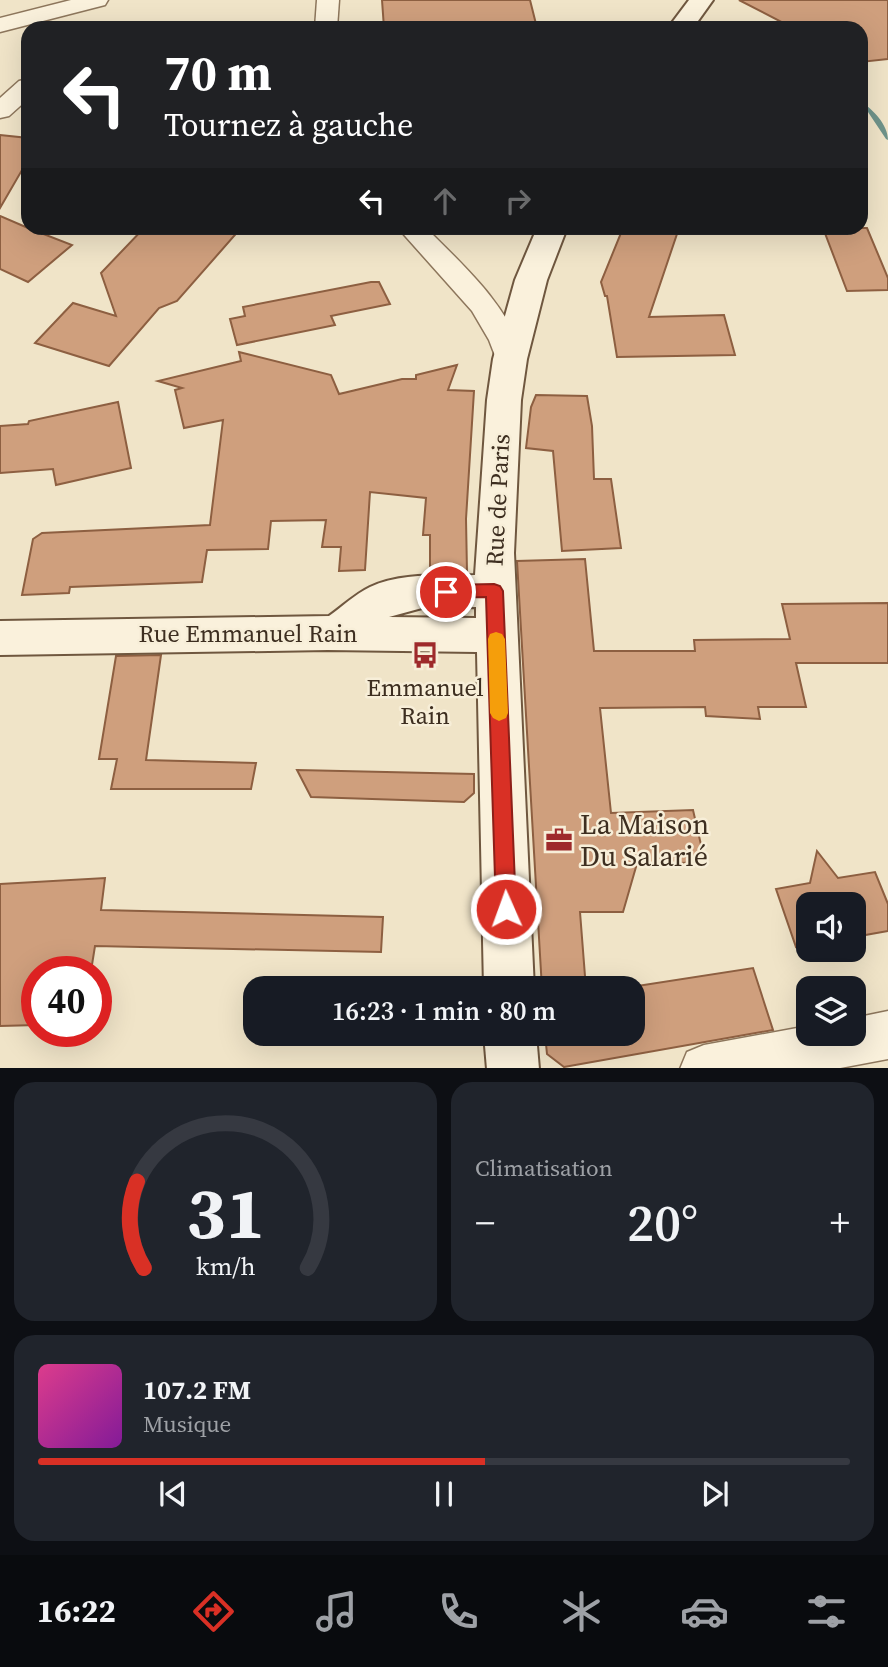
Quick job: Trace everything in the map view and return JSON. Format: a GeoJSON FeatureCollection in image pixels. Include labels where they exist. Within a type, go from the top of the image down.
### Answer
{"type":"FeatureCollection","features":[{"type":"Feature","properties":{"kind":"street"},"geometry":{"type":"LineString","coordinates":[[0,25],[97,0]]}},
{"type":"Feature","properties":{"kind":"street"},"geometry":{"type":"LineString","coordinates":[[326,21],[328,0]]}},
{"type":"Feature","properties":{"kind":"street"},"geometry":{"type":"LineString","coordinates":[[685,21],[701,0]]}},
{"type":"Feature","properties":{"kind":"street"},"geometry":{"type":"LineString","coordinates":[[0,111],[21,92]]}},
{"type":"Feature","properties":{"kind":"street"},"geometry":{"type":"LineString","coordinates":[[418,235],[476,296],[501,332],[510,359]]}},
{"type":"Feature","properties":{"kind":"street","name":"Rue de Paris"},"geometry":{"type":"LineString","coordinates":[[509,976],[494,553],[500,452],[510,359],[531,280],[549,235]]}},
{"type":"Feature","properties":{"kind":"street"},"geometry":{"type":"LineString","coordinates":[[476,296],[498,298],[531,280]]}},
{"type":"Feature","properties":{"kind":"street"},"geometry":{"type":"LineString","coordinates":[[336,633],[383,599],[422,592],[494,591]]}},
{"type":"Feature","properties":{"kind":"street","name":"Rue Emmanuel Rain"},"geometry":{"type":"LineString","coordinates":[[0,638],[336,633],[496,635]]}},
{"type":"Feature","properties":{"kind":"street"},"geometry":{"type":"LineString","coordinates":[[709,1068],[888,1035]]}},
{"type":"Feature","properties":{"kind":"street"},"geometry":{"type":"LineString","coordinates":[[511,1046],[513,1068]]}},
{"type":"Feature","properties":{"kind":"building"},"geometry":{"type":"Polygon","coordinates":[[[382,0],[530,0],[535,21],[384,21],[382,0]]]}},
{"type":"Feature","properties":{"kind":"building"},"geometry":{"type":"Polygon","coordinates":[[[739,0],[888,0],[888,59],[868,61],[868,21],[780,21],[739,0]]]}},
{"type":"Feature","properties":{"kind":"building"},"geometry":{"type":"Polygon","coordinates":[[[0,135],[21,137],[21,172],[0,208],[0,135]]]}},
{"type":"Feature","properties":{"kind":"building"},"geometry":{"type":"Polygon","coordinates":[[[0,216],[21,225],[21,235],[46,235],[72,245],[28,282],[0,269],[0,216]]]}},
{"type":"Feature","properties":{"kind":"building"},"geometry":{"type":"Polygon","coordinates":[[[868,230],[888,278],[888,290],[847,291],[826,235],[868,235],[868,230]]]}},
{"type":"Feature","properties":{"kind":"building"},"geometry":{"type":"Polygon","coordinates":[[[137,235],[235,235],[177,301],[159,308],[109,366],[35,343],[73,303],[116,316],[101,273],[137,235]]]}},
{"type":"Feature","properties":{"kind":"building"},"geometry":{"type":"Polygon","coordinates":[[[620,235],[677,235],[649,317],[724,315],[735,355],[617,357],[607,296],[601,282],[620,235]]]}},
{"type":"Feature","properties":{"kind":"building"},"geometry":{"type":"Polygon","coordinates":[[[379,282],[390,304],[331,316],[335,325],[237,345],[230,319],[245,316],[243,307],[379,282]]]}},
{"type":"Feature","properties":{"kind":"building"},"geometry":{"type":"Polygon","coordinates":[[[239,352],[331,375],[339,394],[402,379],[416,379],[416,375],[457,365],[448,390],[474,391],[466,519],[467,572],[430,572],[430,535],[423,535],[426,498],[370,492],[365,570],[339,571],[341,547],[322,547],[326,520],[271,521],[268,549],[207,550],[202,582],[70,587],[69,593],[22,595],[33,539],[42,533],[210,525],[223,420],[184,428],[175,390],[182,388],[158,381],[241,361],[239,352]]]}},
{"type":"Feature","properties":{"kind":"building"},"geometry":{"type":"Polygon","coordinates":[[[536,395],[587,396],[592,426],[594,479],[611,479],[621,548],[562,551],[553,451],[526,448],[531,407],[536,395]]]}},
{"type":"Feature","properties":{"kind":"building"},"geometry":{"type":"Polygon","coordinates":[[[118,402],[131,468],[56,485],[53,469],[0,473],[0,426],[28,424],[29,421],[118,402]]]}},
{"type":"Feature","properties":{"kind":"building"},"geometry":{"type":"Polygon","coordinates":[[[585,559],[594,651],[695,651],[694,640],[790,639],[782,604],[888,603],[888,663],[796,663],[806,707],[758,707],[760,719],[706,716],[705,707],[600,708],[611,813],[693,810],[705,862],[655,864],[638,860],[623,912],[580,912],[585,976],[541,976],[517,561],[585,559]]]}},
{"type":"Feature","properties":{"kind":"building"},"geometry":{"type":"Polygon","coordinates":[[[161,655],[146,760],[256,763],[251,789],[111,789],[117,759],[99,759],[116,656],[161,655]]]}},
{"type":"Feature","properties":{"kind":"building"},"geometry":{"type":"Polygon","coordinates":[[[297,770],[474,774],[474,793],[464,802],[311,797],[297,770]]]}},
{"type":"Feature","properties":{"kind":"building"},"geometry":{"type":"Polygon","coordinates":[[[817,851],[838,878],[875,872],[888,904],[888,931],[866,935],[866,892],[796,892],[796,947],[776,889],[810,883],[817,851]]]}},
{"type":"Feature","properties":{"kind":"building"},"geometry":{"type":"Polygon","coordinates":[[[105,878],[101,910],[383,917],[381,952],[95,946],[93,956],[21,956],[21,1025],[0,1026],[0,884],[105,878]]]}},
{"type":"Feature","properties":{"kind":"building"},"geometry":{"type":"Polygon","coordinates":[[[753,968],[773,1030],[564,1067],[547,1054],[546,1046],[645,1046],[645,985],[753,968]]]}},
{"type":"Feature","properties":{"kind":"waterway"},"geometry":{"type":"LineString","coordinates":[[868,109],[888,138]]}},
{"type":"Feature","properties":{"kind":"slow traffic"},"geometry":{"type":"LineString","coordinates":[[496,639],[499,713]]}},
{"type":"Feature","properties":{"kind":"place","name":"Emmanuel Rain"},"geometry":{"type":"Point","coordinates":[425,655]}},
{"type":"Feature","properties":{"kind":"place","name":"La Maison Du Salarié"},"geometry":{"type":"Point","coordinates":[559,840]}},
{"type":"Feature","properties":{"kind":"route"},"geometry":{"type":"LineString","coordinates":[[446,592],[494,591],[506,909]]}}]}
